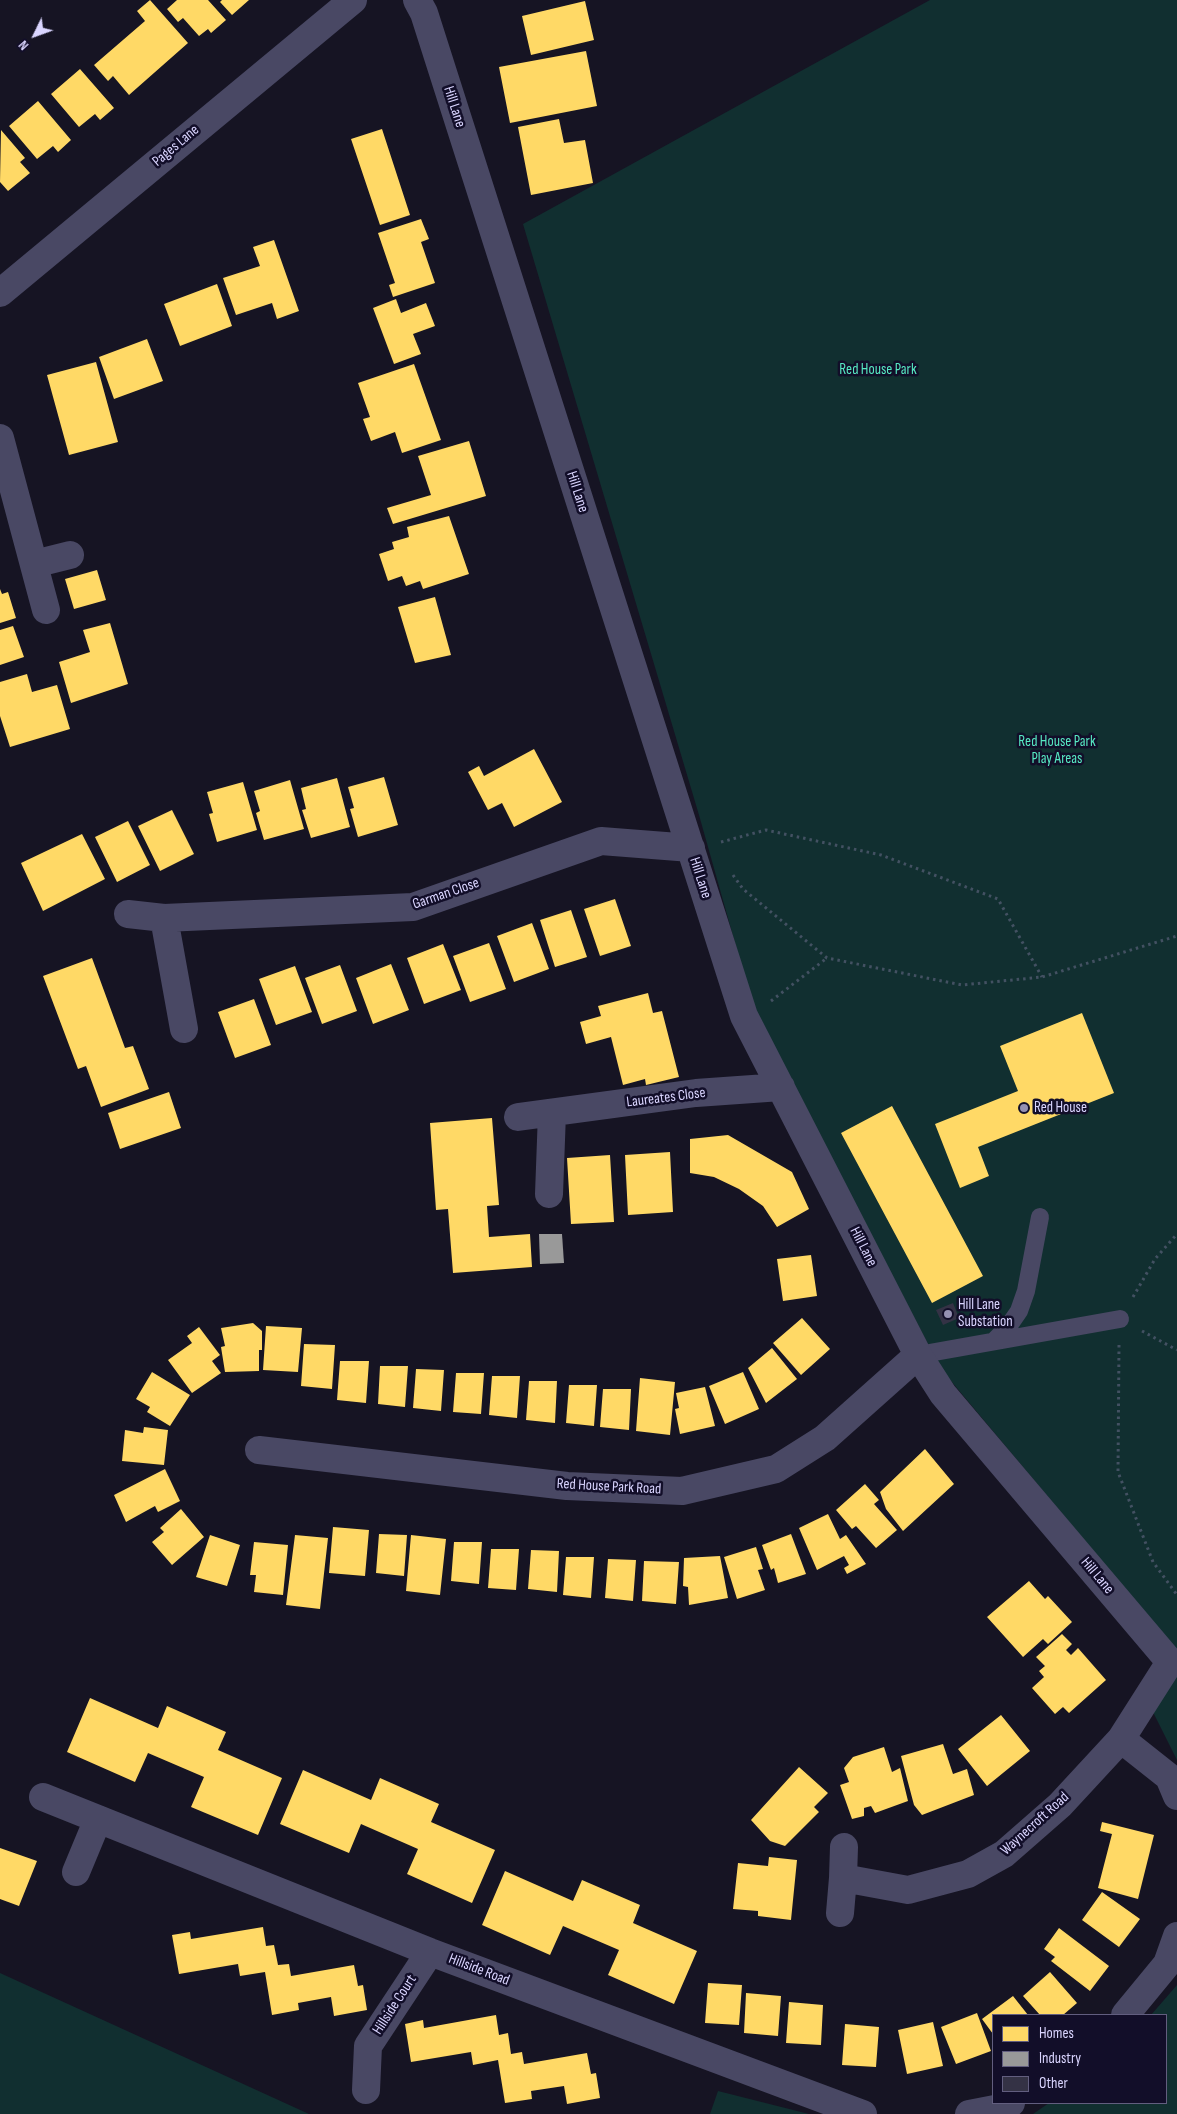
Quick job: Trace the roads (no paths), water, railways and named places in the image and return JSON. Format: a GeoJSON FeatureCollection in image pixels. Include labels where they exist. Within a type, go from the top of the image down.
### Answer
{"type":"FeatureCollection","features":[{"type":"Feature","properties":{"kind":"street","name":"Pages Lane"},"geometry":{"type":"LineString","coordinates":[[0,293],[353,0]]}},
{"type":"Feature","properties":{"kind":"street","name":"Hill Lane"},"geometry":{"type":"LineString","coordinates":[[417,0],[424,13],[744,1016],[918,1355],[943,1394],[1170,1662]]}},
{"type":"Feature","properties":{"kind":"street"},"geometry":{"type":"LineString","coordinates":[[0,438],[46,610]]}},
{"type":"Feature","properties":{"kind":"street"},"geometry":{"type":"LineString","coordinates":[[34,564],[70,555]]}},
{"type":"Feature","properties":{"kind":"street","name":"Garman Close"},"geometry":{"type":"LineString","coordinates":[[128,914],[164,918],[413,907],[601,841],[691,848]]}},
{"type":"Feature","properties":{"kind":"street"},"geometry":{"type":"LineString","coordinates":[[164,918],[184,1029]]}},
{"type":"Feature","properties":{"kind":"street","name":"Laureates Close"},"geometry":{"type":"LineString","coordinates":[[518,1117],[696,1093],[781,1087]]}},
{"type":"Feature","properties":{"kind":"street"},"geometry":{"type":"LineString","coordinates":[[550,1194],[552,1113]]}},
{"type":"Feature","properties":{"kind":"street","name":"Red House Park Road"},"geometry":{"type":"LineString","coordinates":[[259,1450],[567,1486],[682,1491],[776,1469],[825,1438],[918,1355]]}},
{"type":"Feature","properties":{"kind":"street","name":"Waynecroft Road"},"geometry":{"type":"LineString","coordinates":[[843,1878],[908,1890],[968,1874],[1004,1854],[1060,1804],[1121,1739],[1170,1662]]}},
{"type":"Feature","properties":{"kind":"street"},"geometry":{"type":"LineString","coordinates":[[1121,1739],[1169,1777],[1177,1796]]}},
{"type":"Feature","properties":{"kind":"street","name":"Hillside Road"},"geometry":{"type":"LineString","coordinates":[[43,1797],[430,1952],[864,2114]]}},
{"type":"Feature","properties":{"kind":"street"},"geometry":{"type":"LineString","coordinates":[[76,1872],[98,1819]]}},
{"type":"Feature","properties":{"kind":"street"},"geometry":{"type":"LineString","coordinates":[[840,1913],[844,1847]]}},
{"type":"Feature","properties":{"kind":"street"},"geometry":{"type":"LineString","coordinates":[[1126,2014],[1167,1964],[1177,1936]]}},
{"type":"Feature","properties":{"kind":"street","name":"Hillside Court"},"geometry":{"type":"LineString","coordinates":[[366,2090],[368,2046],[430,1952]]}},
{"type":"Feature","properties":{"kind":"street"},"geometry":{"type":"LineString","coordinates":[[969,2114],[1000,2108],[1009,2104]]}},
{"type":"Feature","properties":{"kind":"lane"},"geometry":{"type":"LineString","coordinates":[[995,1340],[1008,1328],[1019,1310],[1026,1291],[1040,1217]]}},
{"type":"Feature","properties":{"kind":"lane"},"geometry":{"type":"LineString","coordinates":[[918,1355],[1120,1319]]}},
{"type":"Feature","properties":{"kind":"place","name":"Red House"},"geometry":{"type":"Point","coordinates":[1024,1108]}},
{"type":"Feature","properties":{"kind":"place","name":"Hill Lane Substation"},"geometry":{"type":"Point","coordinates":[948,1314]}},
{"type":"Feature","properties":{"kind":"park label","name":"Red House Park"},"geometry":{"type":"Point","coordinates":[878,370]}},
{"type":"Feature","properties":{"kind":"park label","name":"Red House Park Play Areas"},"geometry":{"type":"Point","coordinates":[1057,750]}}]}
